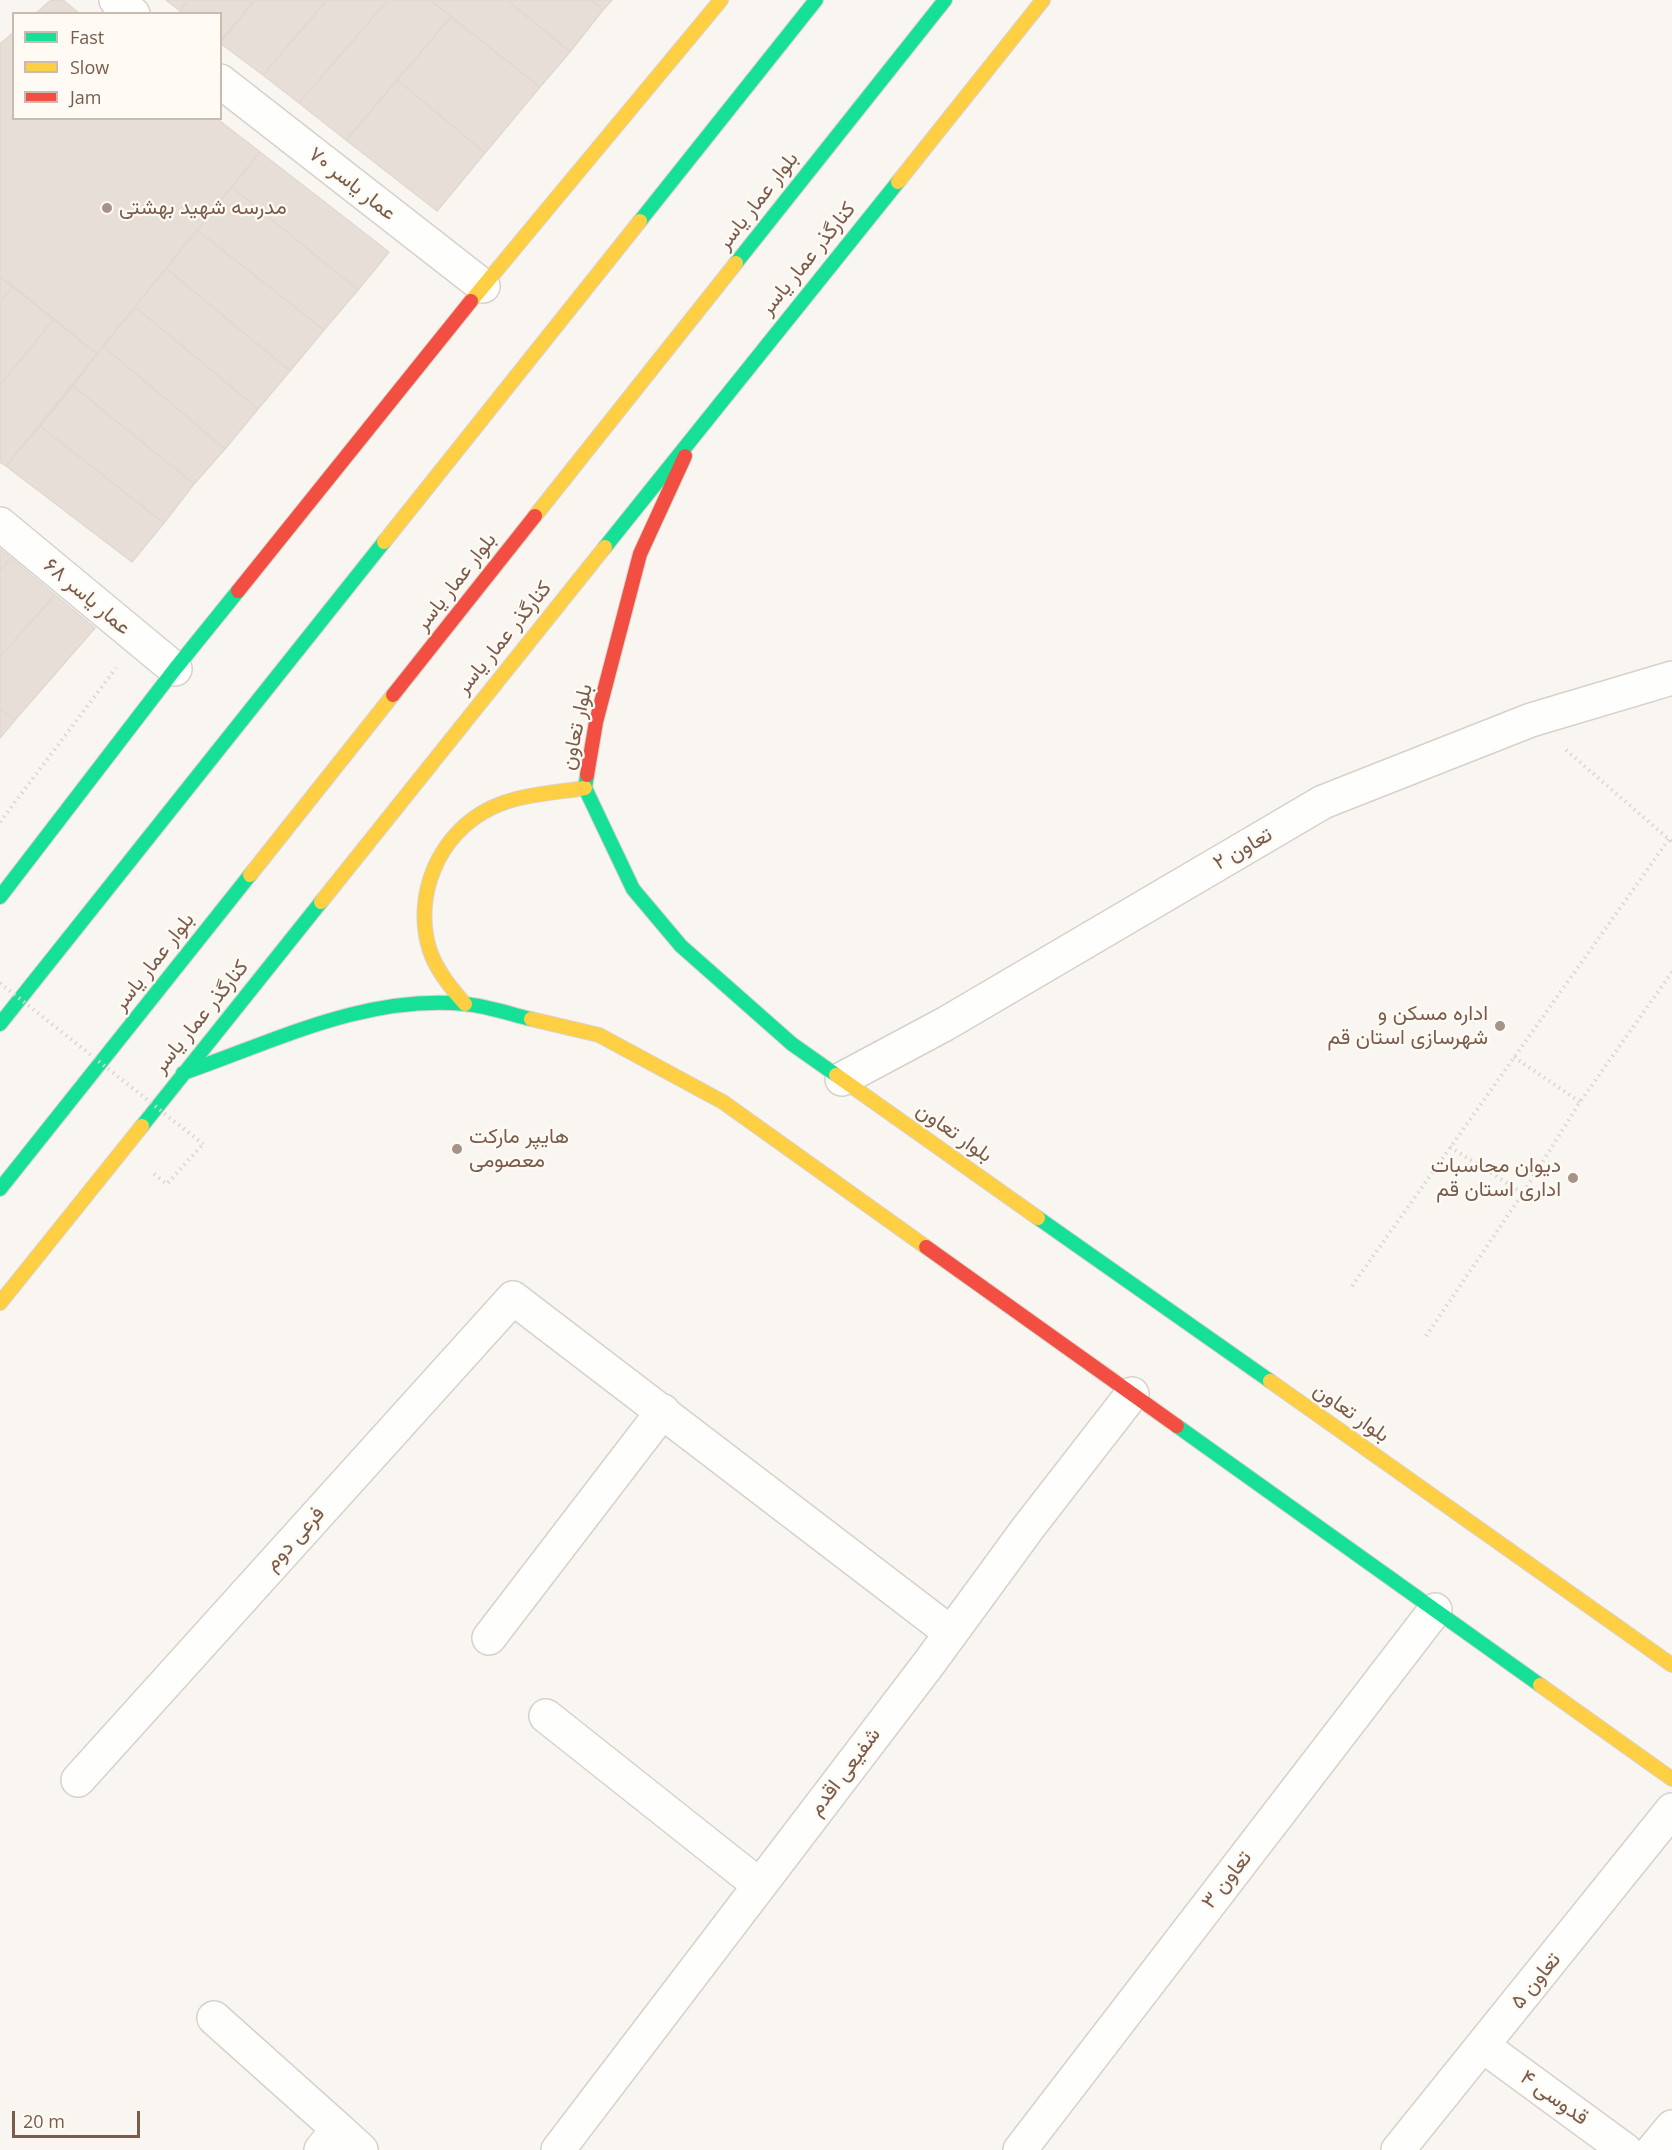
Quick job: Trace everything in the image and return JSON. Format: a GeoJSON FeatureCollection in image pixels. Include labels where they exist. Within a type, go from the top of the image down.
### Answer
{"type":"FeatureCollection","features":[{"type":"Feature","properties":{"kind":"main road"},"geometry":{"type":"LineString","coordinates":[[0,897],[175,669],[483,286],[721,0]]}},
{"type":"Feature","properties":{"kind":"main road"},"geometry":{"type":"LineString","coordinates":[[0,1024],[816,0]]}},
{"type":"Feature","properties":{"kind":"main road","name":"بلوار عمار یاسر"},"geometry":{"type":"LineString","coordinates":[[0,1190],[945,0]]}},
{"type":"Feature","properties":{"kind":"main road","name":"کنارگذر عمار یاسر"},"geometry":{"type":"LineString","coordinates":[[0,1303],[1043,0]]}},
{"type":"Feature","properties":{"kind":"main road","name":"بلوار تعاون"},"geometry":{"type":"LineString","coordinates":[[696,432],[640,554],[596,722],[585,788],[633,889],[681,946],[792,1044],[1672,1665]]}},
{"type":"Feature","properties":{"kind":"main road"},"geometry":{"type":"LineString","coordinates":[[465,1004],[443,979],[429,949],[424,917],[428,884],[441,853],[462,828],[489,809],[520,797],[585,788]]}},
{"type":"Feature","properties":{"kind":"main road"},"geometry":{"type":"LineString","coordinates":[[183,1072],[244,1052],[315,1024],[399,1004],[465,1004],[599,1035],[723,1102],[1672,1779]]}},
{"type":"Feature","properties":{"kind":"street"},"geometry":{"type":"LineString","coordinates":[[116,0],[131,12]]}},
{"type":"Feature","properties":{"kind":"street","name":"عمار یاسر ۷۰"},"geometry":{"type":"LineString","coordinates":[[222,83],[483,286]]}},
{"type":"Feature","properties":{"kind":"street","name":"عمار یاسر ۶۸"},"geometry":{"type":"LineString","coordinates":[[0,524],[175,669]]}},
{"type":"Feature","properties":{"kind":"street","name":"تعاون ۲"},"geometry":{"type":"LineString","coordinates":[[842,1079],[945,1024],[1323,802],[1531,720],[1672,678]]}},
{"type":"Feature","properties":{"kind":"street","name":"فرعی دوم"},"geometry":{"type":"LineString","coordinates":[[78,1779],[513,1298],[663,1412]]}},
{"type":"Feature","properties":{"kind":"street","name":"شفیعی اقدم"},"geometry":{"type":"LineString","coordinates":[[558,2150],[1132,1394]]}},
{"type":"Feature","properties":{"kind":"street"},"geometry":{"type":"LineString","coordinates":[[489,1638],[663,1412],[951,1633]]}},
{"type":"Feature","properties":{"kind":"street","name":"تعاون ۳"},"geometry":{"type":"LineString","coordinates":[[1020,2150],[1435,1610]]}},
{"type":"Feature","properties":{"kind":"street"},"geometry":{"type":"LineString","coordinates":[[546,1716],[759,1885]]}},
{"type":"Feature","properties":{"kind":"street","name":"تعاون ۵"},"geometry":{"type":"LineString","coordinates":[[1398,2150],[1672,1810]]}},
{"type":"Feature","properties":{"kind":"street"},"geometry":{"type":"LineString","coordinates":[[214,2018],[340,2143]]}},
{"type":"Feature","properties":{"kind":"street","name":"قدوسی ۴"},"geometry":{"type":"LineString","coordinates":[[1483,2046],[1625,2150]]}},
{"type":"Feature","properties":{"kind":"street"},"geometry":{"type":"LineString","coordinates":[[1653,2150],[1672,2127]]}},
{"type":"Feature","properties":{"kind":"path"},"geometry":{"type":"LineString","coordinates":[[0,822],[138,639]]}},
{"type":"Feature","properties":{"kind":"path"},"geometry":{"type":"LineString","coordinates":[[1352,1286],[1670,841],[1531,720]]}},
{"type":"Feature","properties":{"kind":"path"},"geometry":{"type":"LineString","coordinates":[[1426,1336],[1523,1193],[1580,1102],[1672,972]]}},
{"type":"Feature","properties":{"kind":"path"},"geometry":{"type":"LineString","coordinates":[[0,983],[203,1144],[167,1184]]}},
{"type":"Feature","properties":{"kind":"path"},"geometry":{"type":"LineString","coordinates":[[1514,1057],[1580,1102]]}},
{"type":"Feature","properties":{"kind":"path"},"geometry":{"type":"LineString","coordinates":[[1450,1148],[1523,1193]]}},
{"type":"Feature","properties":{"kind":"building"},"geometry":{"type":"Polygon","coordinates":[[[51,0],[63,0],[78,12],[37,12],[51,0]]]}},
{"type":"Feature","properties":{"kind":"building"},"geometry":{"type":"Polygon","coordinates":[[[166,0],[188,0],[180,11],[166,0]]]}},
{"type":"Feature","properties":{"kind":"building"},"geometry":{"type":"Polygon","coordinates":[[[188,0],[255,0],[222,39],[222,12],[180,11],[188,0]]]}},
{"type":"Feature","properties":{"kind":"building"},"geometry":{"type":"Polygon","coordinates":[[[255,0],[327,0],[263,75],[222,44],[222,41],[255,0]]]}},
{"type":"Feature","properties":{"kind":"building"},"geometry":{"type":"Polygon","coordinates":[[[327,0],[388,0],[299,103],[263,75],[327,0]]]}},
{"type":"Feature","properties":{"kind":"building"},"geometry":{"type":"Polygon","coordinates":[[[388,0],[430,0],[451,17],[346,140],[299,103],[388,0]]]}},
{"type":"Feature","properties":{"kind":"building"},"geometry":{"type":"Polygon","coordinates":[[[430,0],[507,0],[570,52],[540,87],[430,0]]]}},
{"type":"Feature","properties":{"kind":"building"},"geometry":{"type":"Polygon","coordinates":[[[507,0],[591,0],[603,10],[570,52],[507,0]]]}},
{"type":"Feature","properties":{"kind":"building"},"geometry":{"type":"Polygon","coordinates":[[[591,0],[612,0],[603,10],[591,0]]]}},
{"type":"Feature","properties":{"kind":"building"},"geometry":{"type":"Polygon","coordinates":[[[451,17],[540,87],[485,153],[397,80],[451,17]]]}},
{"type":"Feature","properties":{"kind":"building","name":"مدرسه شهید بهشتی"},"geometry":{"type":"Polygon","coordinates":[[[12,34],[12,120],[219,120],[260,152],[97,354],[0,277],[0,44],[12,34]]]}},
{"type":"Feature","properties":{"kind":"building"},"geometry":{"type":"Polygon","coordinates":[[[397,80],[485,153],[437,211],[346,140],[397,80]]]}},
{"type":"Feature","properties":{"kind":"building"},"geometry":{"type":"Polygon","coordinates":[[[260,152],[389,252],[358,290],[232,187],[260,152]]]}},
{"type":"Feature","properties":{"kind":"building"},"geometry":{"type":"Polygon","coordinates":[[[232,187],[358,290],[324,330],[197,230],[232,187]]]}},
{"type":"Feature","properties":{"kind":"building"},"geometry":{"type":"Polygon","coordinates":[[[197,230],[324,330],[290,371],[166,268],[197,230]]]}},
{"type":"Feature","properties":{"kind":"building"},"geometry":{"type":"Polygon","coordinates":[[[166,268],[290,371],[258,409],[135,307],[166,268]]]}},
{"type":"Feature","properties":{"kind":"building"},"geometry":{"type":"Polygon","coordinates":[[[0,277],[13,286],[0,302],[0,277]]]}},
{"type":"Feature","properties":{"kind":"building"},"geometry":{"type":"Polygon","coordinates":[[[13,286],[54,319],[0,385],[0,302],[13,286]]]}},
{"type":"Feature","properties":{"kind":"building"},"geometry":{"type":"Polygon","coordinates":[[[135,307],[258,409],[225,449],[103,346],[135,307]]]}},
{"type":"Feature","properties":{"kind":"building"},"geometry":{"type":"Polygon","coordinates":[[[54,319],[97,354],[6,466],[0,462],[0,385],[54,319]]]}},
{"type":"Feature","properties":{"kind":"building"},"geometry":{"type":"Polygon","coordinates":[[[103,346],[225,449],[194,484],[73,386],[103,346]]]}},
{"type":"Feature","properties":{"kind":"building"},"geometry":{"type":"Polygon","coordinates":[[[73,386],[194,484],[164,523],[40,426],[73,386]]]}},
{"type":"Feature","properties":{"kind":"building"},"geometry":{"type":"Polygon","coordinates":[[[40,426],[164,523],[132,562],[6,466],[40,426]]]}},
{"type":"Feature","properties":{"kind":"building"},"geometry":{"type":"Polygon","coordinates":[[[0,549],[11,558],[0,571],[0,549]]]}},
{"type":"Feature","properties":{"kind":"building"},"geometry":{"type":"Polygon","coordinates":[[[11,558],[55,595],[0,657],[0,571],[11,558]]]}},
{"type":"Feature","properties":{"kind":"building"},"geometry":{"type":"Polygon","coordinates":[[[55,595],[95,628],[15,720],[0,709],[0,657],[55,595]]]}},
{"type":"Feature","properties":{"kind":"building"},"geometry":{"type":"Polygon","coordinates":[[[0,709],[15,720],[0,738],[0,709]]]}},
{"type":"Feature","properties":{"kind":"traffic: fast"},"geometry":{"type":"LineString","coordinates":[[640,221],[816,0]]}},
{"type":"Feature","properties":{"kind":"traffic: fast"},"geometry":{"type":"LineString","coordinates":[[736,263],[945,0]]}},
{"type":"Feature","properties":{"kind":"traffic: fast"},"geometry":{"type":"LineString","coordinates":[[605,547],[898,182]]}},
{"type":"Feature","properties":{"kind":"traffic: fast"},"geometry":{"type":"LineString","coordinates":[[0,1024],[384,542]]}},
{"type":"Feature","properties":{"kind":"traffic: fast"},"geometry":{"type":"LineString","coordinates":[[0,897],[175,669],[238,591]]}},
{"type":"Feature","properties":{"kind":"traffic: fast"},"geometry":{"type":"LineString","coordinates":[[587,775],[585,788],[633,889],[681,946],[792,1044],[836,1075]]}},
{"type":"Feature","properties":{"kind":"traffic: fast"},"geometry":{"type":"LineString","coordinates":[[0,1189],[250,875]]}},
{"type":"Feature","properties":{"kind":"traffic: fast"},"geometry":{"type":"LineString","coordinates":[[142,1126],[321,902]]}},
{"type":"Feature","properties":{"kind":"traffic: fast"},"geometry":{"type":"LineString","coordinates":[[183,1073],[321,1023],[392,1006],[428,1003],[465,1004],[531,1019]]}},
{"type":"Feature","properties":{"kind":"traffic: fast"},"geometry":{"type":"LineString","coordinates":[[1038,1218],[1270,1381]]}},
{"type":"Feature","properties":{"kind":"traffic: fast"},"geometry":{"type":"LineString","coordinates":[[1177,1426],[1540,1685]]}},
{"type":"Feature","properties":{"kind":"traffic: slow"},"geometry":{"type":"LineString","coordinates":[[471,301],[721,0]]}},
{"type":"Feature","properties":{"kind":"traffic: slow"},"geometry":{"type":"LineString","coordinates":[[898,182],[1043,0]]}},
{"type":"Feature","properties":{"kind":"traffic: slow"},"geometry":{"type":"LineString","coordinates":[[384,542],[640,221]]}},
{"type":"Feature","properties":{"kind":"traffic: slow"},"geometry":{"type":"LineString","coordinates":[[535,516],[736,263]]}},
{"type":"Feature","properties":{"kind":"traffic: slow"},"geometry":{"type":"LineString","coordinates":[[321,902],[605,547]]}},
{"type":"Feature","properties":{"kind":"traffic: slow"},"geometry":{"type":"LineString","coordinates":[[250,875],[393,695]]}},
{"type":"Feature","properties":{"kind":"traffic: slow"},"geometry":{"type":"LineString","coordinates":[[465,1004],[436,965],[425,930],[428,888],[434,868],[457,833],[473,819],[491,808],[525,797],[585,788]]}},
{"type":"Feature","properties":{"kind":"traffic: slow"},"geometry":{"type":"LineString","coordinates":[[531,1019],[599,1035],[723,1102],[926,1247]]}},
{"type":"Feature","properties":{"kind":"traffic: slow"},"geometry":{"type":"LineString","coordinates":[[836,1075],[1038,1218]]}},
{"type":"Feature","properties":{"kind":"traffic: slow"},"geometry":{"type":"LineString","coordinates":[[0,1303],[142,1126]]}},
{"type":"Feature","properties":{"kind":"traffic: slow"},"geometry":{"type":"LineString","coordinates":[[1270,1381],[1672,1665]]}},
{"type":"Feature","properties":{"kind":"traffic: slow"},"geometry":{"type":"LineString","coordinates":[[1540,1685],[1672,1779]]}},
{"type":"Feature","properties":{"kind":"traffic: jam"},"geometry":{"type":"LineString","coordinates":[[238,591],[471,301]]}},
{"type":"Feature","properties":{"kind":"traffic: jam"},"geometry":{"type":"LineString","coordinates":[[587,775],[596,722],[640,554],[685,456]]}},
{"type":"Feature","properties":{"kind":"traffic: jam"},"geometry":{"type":"LineString","coordinates":[[393,695],[535,516]]}},
{"type":"Feature","properties":{"kind":"traffic: jam"},"geometry":{"type":"LineString","coordinates":[[926,1247],[1177,1426]]}},
{"type":"Feature","properties":{"kind":"place","name":"مدرسه شهید بهشتی"},"geometry":{"type":"Point","coordinates":[107,208]}},
{"type":"Feature","properties":{"kind":"place","name":"اداره مسکن و شهرسازی استان قم"},"geometry":{"type":"Point","coordinates":[1500,1026]}},
{"type":"Feature","properties":{"kind":"place","name":"هایپر مارکت معصومی"},"geometry":{"type":"Point","coordinates":[457,1149]}},
{"type":"Feature","properties":{"kind":"place","name":"دیوان محاسبات اداری استان قم"},"geometry":{"type":"Point","coordinates":[1573,1178]}}]}
